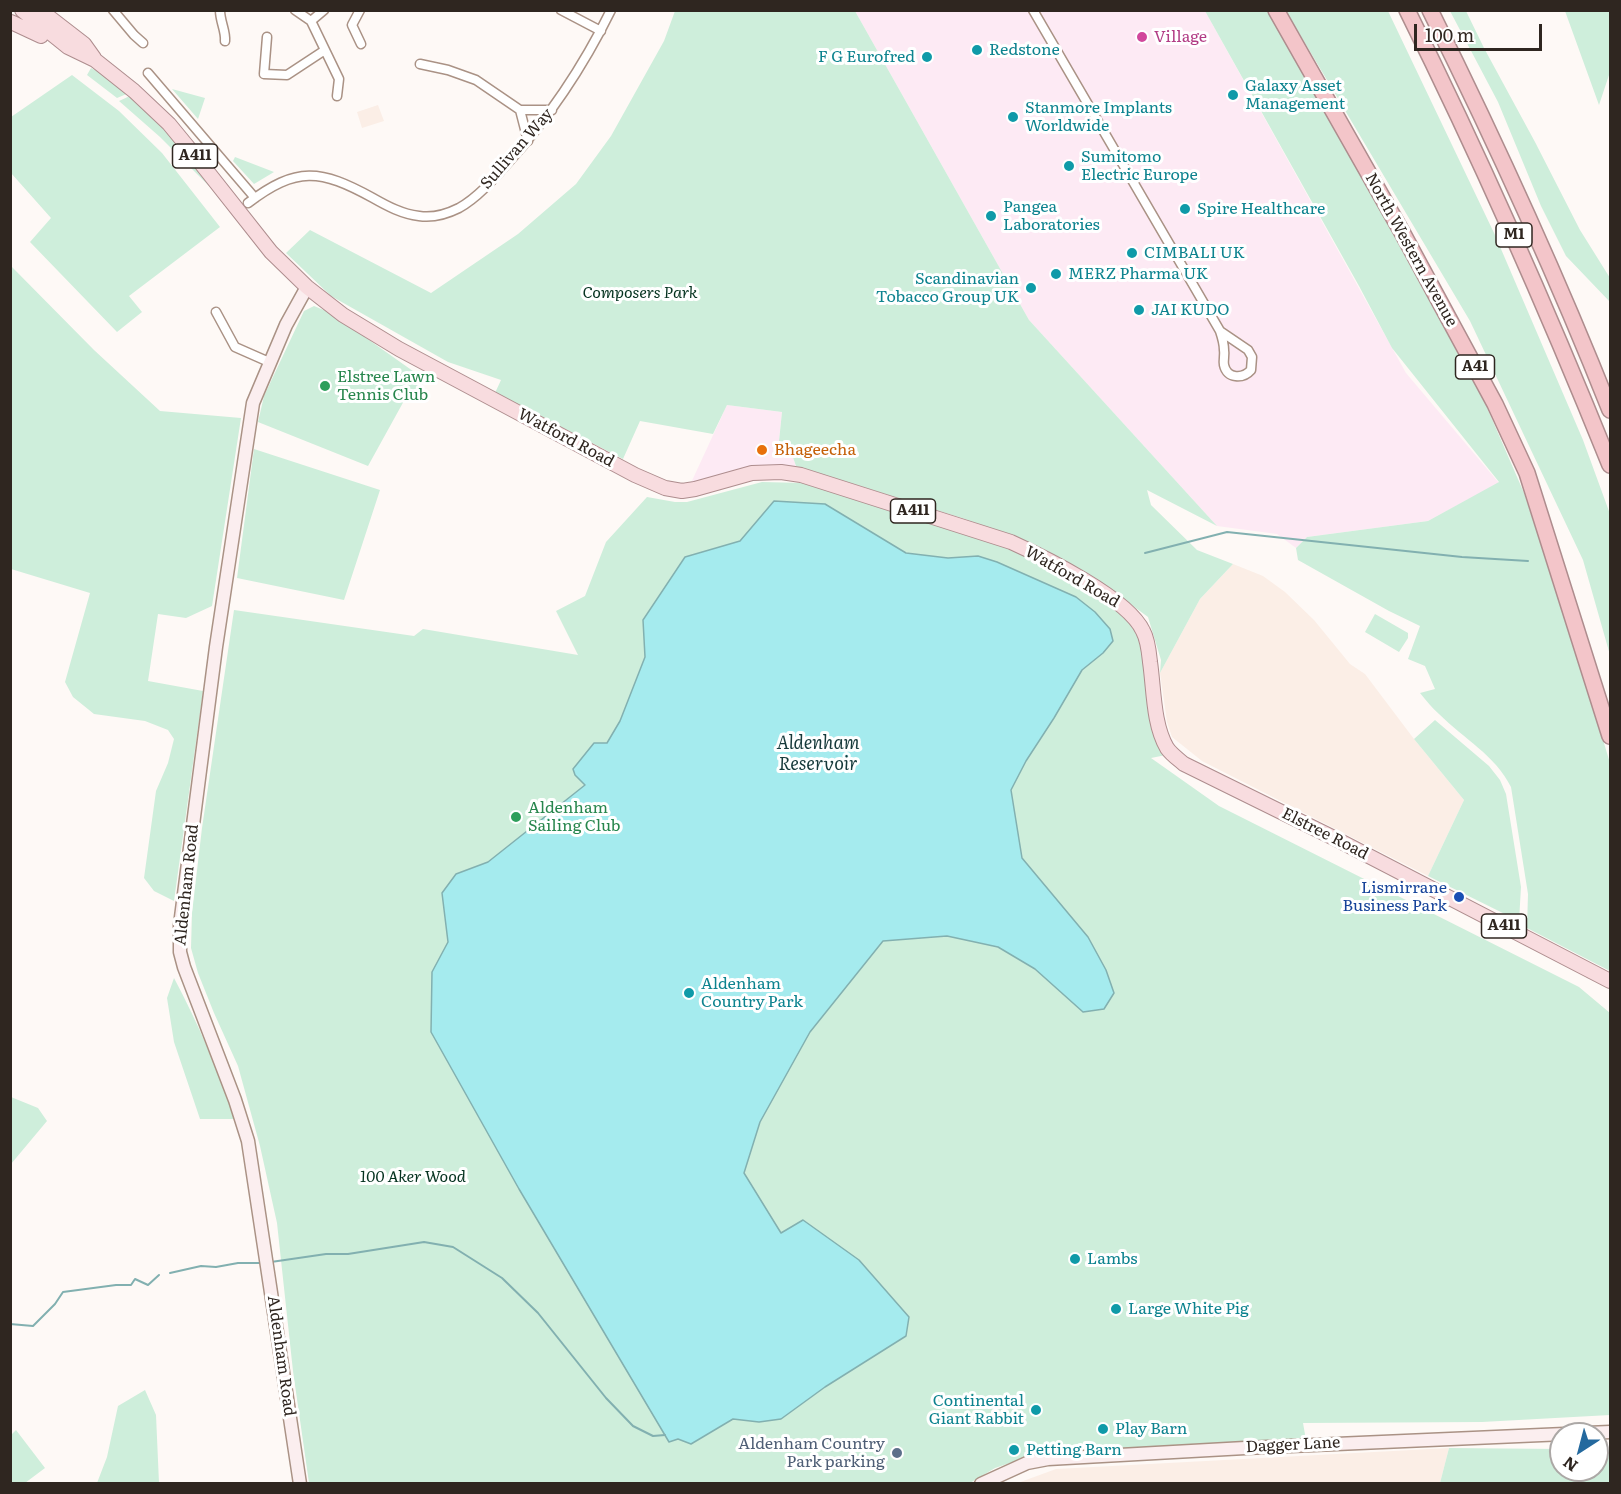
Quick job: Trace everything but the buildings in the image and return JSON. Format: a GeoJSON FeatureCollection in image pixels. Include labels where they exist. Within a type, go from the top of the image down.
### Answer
{"type":"FeatureCollection","features":[{"type":"Feature","properties":{"kind":"highway","name":"North Western Avenue"},"geometry":{"type":"LineString","coordinates":[[1276,10],[1404,234],[1495,404],[1527,472],[1611,736]]}},
{"type":"Feature","properties":{"kind":"highway","name":"M1"},"geometry":{"type":"LineString","coordinates":[[1407,10],[1508,223],[1611,465]]}},
{"type":"Feature","properties":{"kind":"highway","name":"M1"},"geometry":{"type":"LineString","coordinates":[[1430,10],[1505,165],[1611,410]]}},
{"type":"Feature","properties":{"kind":"main road","name":"Watford Road"},"geometry":{"type":"LineString","coordinates":[[40,10],[84,44],[95,60]]}},
{"type":"Feature","properties":{"kind":"main road"},"geometry":{"type":"LineString","coordinates":[[60,10],[64,27]]}},
{"type":"Feature","properties":{"kind":"main road","name":"Watford Road"},"geometry":{"type":"LineString","coordinates":[[26,12],[68,47],[95,60],[134,91],[169,124],[271,252],[307,287],[343,315],[399,349],[635,475],[665,488],[688,491],[760,472],[801,475],[1011,542],[1048,560],[1120,603],[1133,615]]}},
{"type":"Feature","properties":{"kind":"main road"},"geometry":{"type":"LineString","coordinates":[[11,22],[26,12]]}},
{"type":"Feature","properties":{"kind":"main road"},"geometry":{"type":"LineString","coordinates":[[11,22],[68,47]]}},
{"type":"Feature","properties":{"kind":"main road","name":"Elstree Road"},"geometry":{"type":"LineString","coordinates":[[1133,615],[1144,631],[1148,648],[1159,729],[1168,748],[1184,764],[1611,981]]}},
{"type":"Feature","properties":{"kind":"street"},"geometry":{"type":"LineString","coordinates":[[113,10],[134,36],[143,43]]}},
{"type":"Feature","properties":{"kind":"street"},"geometry":{"type":"LineString","coordinates":[[220,10],[225,41]]}},
{"type":"Feature","properties":{"kind":"street"},"geometry":{"type":"LineString","coordinates":[[295,10],[311,21],[339,79],[337,96]]}},
{"type":"Feature","properties":{"kind":"street"},"geometry":{"type":"LineString","coordinates":[[311,21],[324,10]]}},
{"type":"Feature","properties":{"kind":"street"},"geometry":{"type":"LineString","coordinates":[[360,10],[352,26],[361,44]]}},
{"type":"Feature","properties":{"kind":"street"},"geometry":{"type":"LineString","coordinates":[[561,10],[601,31]]}},
{"type":"Feature","properties":{"kind":"street","name":"Sullivan Way"},"geometry":{"type":"LineString","coordinates":[[148,73],[251,200],[277,183],[295,177],[320,176],[344,182],[404,213],[421,217],[436,215],[454,210],[471,200],[528,141],[580,68],[611,10]]}},
{"type":"Feature","properties":{"kind":"street"},"geometry":{"type":"LineString","coordinates":[[1033,10],[1220,331],[1225,347],[1224,366],[1229,374],[1244,376],[1251,370],[1253,360],[1250,353],[1220,331]]}},
{"type":"Feature","properties":{"kind":"street"},"geometry":{"type":"LineString","coordinates":[[267,36],[264,74],[287,75],[325,50]]}},
{"type":"Feature","properties":{"kind":"street"},"geometry":{"type":"LineString","coordinates":[[420,64],[448,70],[476,80],[520,110],[552,110]]}},
{"type":"Feature","properties":{"kind":"street"},"geometry":{"type":"LineString","coordinates":[[520,110],[528,141]]}},
{"type":"Feature","properties":{"kind":"street","name":"Aldenham Road"},"geometry":{"type":"LineString","coordinates":[[300,1484],[248,1141],[235,1100],[184,968],[180,952],[180,925],[216,647],[253,403],[285,325],[307,287]]}},
{"type":"Feature","properties":{"kind":"street"},"geometry":{"type":"LineString","coordinates":[[216,312],[235,347],[269,362]]}},
{"type":"Feature","properties":{"kind":"street"},"geometry":{"type":"LineString","coordinates":[[1224,356],[1235,347],[1244,348]]}},
{"type":"Feature","properties":{"kind":"street","name":"Dagger Lane"},"geometry":{"type":"LineString","coordinates":[[981,1484],[1027,1463],[1048,1459],[1611,1432]]}},
{"type":"Feature","properties":{"kind":"shaded area"},"geometry":{"type":"Polygon","coordinates":[[[855,11],[1205,11],[1406,373],[1499,483],[1428,521],[1307,537],[1296,548],[1277,534],[1217,526],[1029,320],[855,11]]]}},
{"type":"Feature","properties":{"kind":"shaded area"},"geometry":{"type":"Polygon","coordinates":[[[378,105],[384,121],[362,128],[357,112],[378,105]]]}},
{"type":"Feature","properties":{"kind":"shaded area"},"geometry":{"type":"Polygon","coordinates":[[[727,405],[782,412],[779,440],[789,446],[796,466],[690,485],[727,405]]]}},
{"type":"Feature","properties":{"kind":"shaded area"},"geometry":{"type":"Polygon","coordinates":[[[1233,564],[1263,576],[1285,592],[1314,620],[1350,664],[1365,674],[1464,800],[1428,876],[1202,761],[1172,737],[1167,722],[1160,673],[1200,599],[1233,564]]]}},
{"type":"Feature","properties":{"kind":"shaded area"},"geometry":{"type":"Polygon","coordinates":[[[1449,1448],[1440,1483],[1015,1484],[1056,1469],[1449,1448]]]}},
{"type":"Feature","properties":{"kind":"green space","name":"Composers Park"},"geometry":{"type":"Polygon","coordinates":[[[675,11],[855,11],[1029,320],[1217,526],[1147,490],[1151,505],[1197,550],[1233,564],[1200,599],[1160,673],[1161,660],[1148,617],[1110,589],[1036,545],[965,519],[796,466],[789,446],[779,441],[782,412],[727,405],[713,434],[640,421],[623,459],[495,393],[501,380],[448,362],[331,296],[286,253],[310,230],[431,293],[518,234],[576,184],[611,136],[664,41],[675,11]]]}},
{"type":"Feature","properties":{"kind":"green space"},"geometry":{"type":"Polygon","coordinates":[[[1205,11],[1268,11],[1485,403],[1524,493],[1571,634],[1610,763],[1610,971],[1527,928],[1528,894],[1511,787],[1488,756],[1436,712],[1420,693],[1435,689],[1425,666],[1408,659],[1420,626],[1298,560],[1296,548],[1307,537],[1428,521],[1499,482],[1392,348],[1205,11]]]}},
{"type":"Feature","properties":{"kind":"green space"},"geometry":{"type":"Polygon","coordinates":[[[1286,11],[1388,11],[1495,235],[1583,440],[1610,514],[1610,655],[1583,560],[1470,321],[1286,11]]]}},
{"type":"Feature","properties":{"kind":"green space"},"geometry":{"type":"Polygon","coordinates":[[[1450,11],[1466,11],[1580,230],[1610,278],[1610,302],[1566,256],[1541,206],[1498,102],[1450,11]]]}},
{"type":"Feature","properties":{"kind":"green space"},"geometry":{"type":"Polygon","coordinates":[[[1565,11],[1610,11],[1610,72],[1599,105],[1565,11]]]}},
{"type":"Feature","properties":{"kind":"green space"},"geometry":{"type":"Polygon","coordinates":[[[91,68],[112,79],[129,93],[117,98],[87,75],[91,68]]]}},
{"type":"Feature","properties":{"kind":"green space"},"geometry":{"type":"Polygon","coordinates":[[[72,75],[119,111],[162,153],[220,227],[129,296],[142,312],[117,332],[30,242],[51,218],[11,173],[11,117],[72,75]]]}},
{"type":"Feature","properties":{"kind":"green space"},"geometry":{"type":"Polygon","coordinates":[[[172,89],[205,98],[198,119],[172,89]]]}},
{"type":"Feature","properties":{"kind":"green space"},"geometry":{"type":"Polygon","coordinates":[[[132,95],[197,166],[210,187],[160,137],[119,101],[132,95]]]}},
{"type":"Feature","properties":{"kind":"green space"},"geometry":{"type":"Polygon","coordinates":[[[235,157],[274,172],[254,184],[233,161],[235,157]]]}},
{"type":"Feature","properties":{"kind":"green space"},"geometry":{"type":"Polygon","coordinates":[[[11,266],[94,350],[160,411],[241,418],[212,606],[186,618],[158,614],[148,681],[203,691],[174,901],[154,891],[144,878],[156,791],[168,763],[174,739],[168,730],[145,721],[94,714],[73,697],[65,682],[90,593],[11,569],[11,266]]]}},
{"type":"Feature","properties":{"kind":"green space","name":"Elstree Lawn Tennis Club"},"geometry":{"type":"Polygon","coordinates":[[[314,306],[331,313],[427,381],[405,399],[368,466],[258,422],[264,396],[304,311],[314,306]]]}},
{"type":"Feature","properties":{"kind":"green space"},"geometry":{"type":"Polygon","coordinates":[[[254,449],[380,490],[344,600],[237,578],[254,449]]]}},
{"type":"Feature","properties":{"kind":"green space","name":"Aldenham Country Park"},"geometry":{"type":"Polygon","coordinates":[[[762,482],[803,483],[844,494],[1036,558],[1126,614],[1142,637],[1166,755],[1151,758],[1219,806],[1579,987],[1610,1013],[1610,1415],[1482,1422],[1303,1423],[1306,1440],[1030,1456],[995,1468],[970,1483],[309,1483],[293,1371],[277,1223],[260,1146],[238,1066],[198,973],[191,948],[192,913],[202,828],[234,610],[414,636],[423,629],[578,655],[556,611],[585,596],[606,542],[647,497],[687,502],[762,482]]]}},
{"type":"Feature","properties":{"kind":"green space"},"geometry":{"type":"Polygon","coordinates":[[[1375,614],[1408,633],[1408,638],[1399,652],[1365,632],[1375,614]]]}},
{"type":"Feature","properties":{"kind":"green space"},"geometry":{"type":"Polygon","coordinates":[[[1435,720],[1489,766],[1500,780],[1506,794],[1521,887],[1519,921],[1428,876],[1464,800],[1414,739],[1435,720]]]}},
{"type":"Feature","properties":{"kind":"green space"},"geometry":{"type":"Polygon","coordinates":[[[174,978],[207,1047],[235,1119],[200,1119],[174,1042],[167,998],[174,978]]]}},
{"type":"Feature","properties":{"kind":"green space"},"geometry":{"type":"Polygon","coordinates":[[[11,1097],[38,1108],[47,1121],[11,1164],[11,1097]]]}},
{"type":"Feature","properties":{"kind":"green space"},"geometry":{"type":"Polygon","coordinates":[[[145,1390],[156,1415],[159,1483],[97,1483],[107,1457],[118,1406],[145,1390]]]}},
{"type":"Feature","properties":{"kind":"green space"},"geometry":{"type":"Polygon","coordinates":[[[16,1430],[45,1468],[25,1483],[11,1483],[11,1435],[16,1430]]]}},
{"type":"Feature","properties":{"kind":"green space"},"geometry":{"type":"Polygon","coordinates":[[[1449,1448],[1549,1449],[1549,1482],[1609,1482],[1610,1450],[1610,1483],[1440,1483],[1449,1448]]]}},
{"type":"Feature","properties":{"kind":"water","name":"Aldenham Reservoir"},"geometry":{"type":"Polygon","coordinates":[[[774,501],[825,504],[906,553],[948,558],[978,556],[997,562],[1076,597],[1095,612],[1110,629],[1113,641],[1103,653],[1082,670],[1026,761],[1011,790],[1022,858],[1088,937],[1106,970],[1114,993],[1104,1009],[1083,1012],[1035,969],[998,947],[947,936],[883,941],[810,1032],[760,1122],[744,1173],[781,1233],[803,1220],[859,1260],[909,1317],[906,1336],[825,1387],[781,1419],[759,1422],[733,1419],[691,1444],[678,1439],[669,1442],[519,1189],[431,1032],[432,972],[448,942],[442,893],[456,874],[488,862],[585,785],[575,775],[573,769],[594,743],[607,743],[620,721],[645,657],[643,620],[685,557],[740,541],[774,501]]]}},
{"type":"Feature","properties":{"kind":"waterway"},"geometry":{"type":"LineString","coordinates":[[1145,553],[1227,532],[1462,557],[1528,561]]}},
{"type":"Feature","properties":{"kind":"waterway"},"geometry":{"type":"LineString","coordinates":[[271,1262],[326,1254],[348,1254],[424,1242],[453,1247],[502,1278],[538,1313],[606,1398],[633,1426],[653,1436],[665,1435]]}},
{"type":"Feature","properties":{"kind":"waterway"},"geometry":{"type":"LineString","coordinates":[[170,1273],[201,1266],[262,1263]]}},
{"type":"Feature","properties":{"kind":"waterway"},"geometry":{"type":"LineString","coordinates":[[10,1324],[33,1326],[55,1304],[63,1292],[131,1285],[135,1279],[148,1285],[159,1275]]}},
{"type":"Feature","properties":{"kind":"place","name":"Village"},"geometry":{"type":"Point","coordinates":[1142,37]}},
{"type":"Feature","properties":{"kind":"place","name":"Redstone"},"geometry":{"type":"Point","coordinates":[977,50]}},
{"type":"Feature","properties":{"kind":"place","name":"F G Eurofred"},"geometry":{"type":"Point","coordinates":[927,57]}},
{"type":"Feature","properties":{"kind":"place","name":"Galaxy Asset Management"},"geometry":{"type":"Point","coordinates":[1233,95]}},
{"type":"Feature","properties":{"kind":"place","name":"Stanmore Implants Worldwide"},"geometry":{"type":"Point","coordinates":[1013,117]}},
{"type":"Feature","properties":{"kind":"place","name":"Sumitomo Electric Europe"},"geometry":{"type":"Point","coordinates":[1069,166]}},
{"type":"Feature","properties":{"kind":"place","name":"Spire Healthcare"},"geometry":{"type":"Point","coordinates":[1185,209]}},
{"type":"Feature","properties":{"kind":"place","name":"Pangea Laboratories"},"geometry":{"type":"Point","coordinates":[991,216]}},
{"type":"Feature","properties":{"kind":"place","name":"CIMBALI UK"},"geometry":{"type":"Point","coordinates":[1132,253]}},
{"type":"Feature","properties":{"kind":"place","name":"MERZ Pharma UK"},"geometry":{"type":"Point","coordinates":[1056,274]}},
{"type":"Feature","properties":{"kind":"place","name":"Scandinavian Tobacco Group UK"},"geometry":{"type":"Point","coordinates":[1031,288]}},
{"type":"Feature","properties":{"kind":"place","name":"JAI KUDO"},"geometry":{"type":"Point","coordinates":[1139,310]}},
{"type":"Feature","properties":{"kind":"place","name":"Elstree Lawn Tennis Club"},"geometry":{"type":"Point","coordinates":[325,386]}},
{"type":"Feature","properties":{"kind":"place","name":"Bhageecha"},"geometry":{"type":"Point","coordinates":[762,450]}},
{"type":"Feature","properties":{"kind":"place","name":"Aldenham Sailing Club"},"geometry":{"type":"Point","coordinates":[516,817]}},
{"type":"Feature","properties":{"kind":"place","name":"Lismirrane Business Park"},"geometry":{"type":"Point","coordinates":[1459,897]}},
{"type":"Feature","properties":{"kind":"place","name":"Aldenham Country Park"},"geometry":{"type":"Point","coordinates":[689,993]}},
{"type":"Feature","properties":{"kind":"place","name":"Lambs"},"geometry":{"type":"Point","coordinates":[1075,1259]}},
{"type":"Feature","properties":{"kind":"place","name":"Large White Pig"},"geometry":{"type":"Point","coordinates":[1116,1309]}},
{"type":"Feature","properties":{"kind":"place","name":"Continental Giant Rabbit"},"geometry":{"type":"Point","coordinates":[1036,1410]}},
{"type":"Feature","properties":{"kind":"place","name":"Play Barn"},"geometry":{"type":"Point","coordinates":[1103,1429]}},
{"type":"Feature","properties":{"kind":"place","name":"Petting Barn"},"geometry":{"type":"Point","coordinates":[1014,1450]}},
{"type":"Feature","properties":{"kind":"place","name":"Aldenham Country Park parking"},"geometry":{"type":"Point","coordinates":[897,1453]}},
{"type":"Feature","properties":{"kind":"park label","name":"100 Aker Wood"},"geometry":{"type":"Point","coordinates":[413,1177]}}]}
